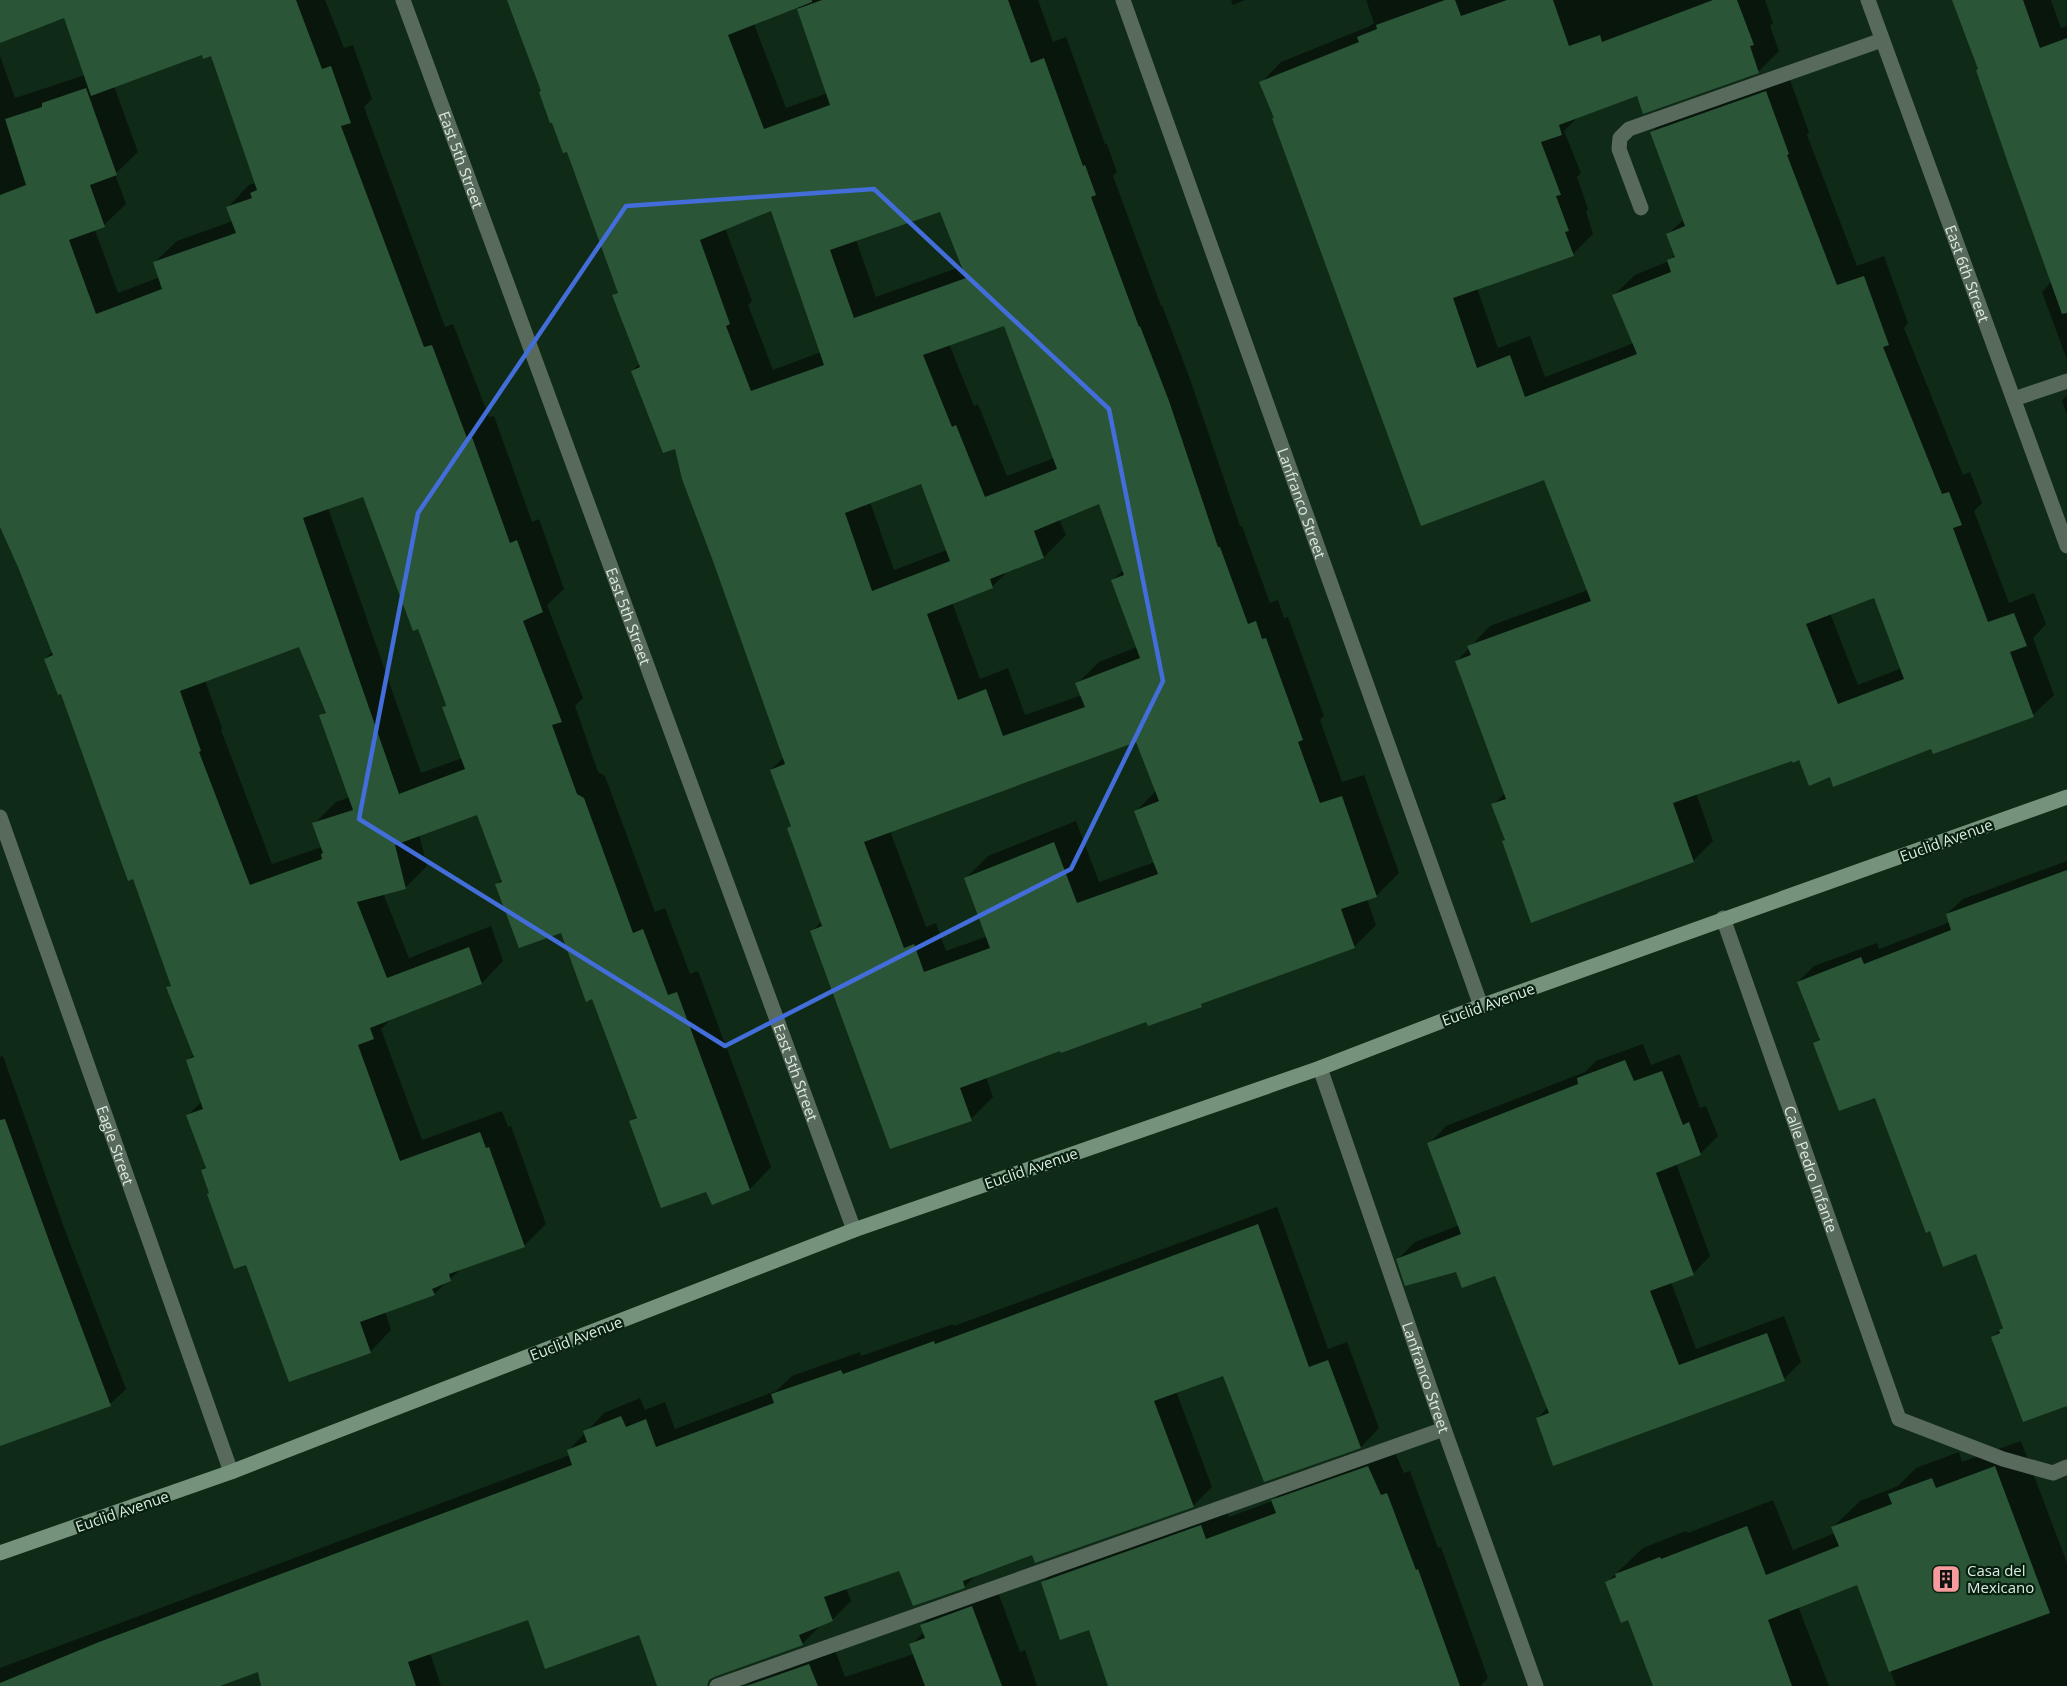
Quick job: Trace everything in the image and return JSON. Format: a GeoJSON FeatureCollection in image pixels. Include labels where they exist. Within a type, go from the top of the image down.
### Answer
{"type":"FeatureCollection","features":[{"type":"Feature","properties":{"kind":"street","name":"East 5th Street"},"geometry":{"type":"LineString","coordinates":[[404,0],[854,1230]]}},
{"type":"Feature","properties":{"kind":"street","name":"Lanfranco Street"},"geometry":{"type":"LineString","coordinates":[[1123,0],[1481,1006]]}},
{"type":"Feature","properties":{"kind":"street","name":"East 6th Street"},"geometry":{"type":"LineString","coordinates":[[1868,0],[2067,546]]}},
{"type":"Feature","properties":{"kind":"street"},"geometry":{"type":"LineString","coordinates":[[1641,208],[1619,149],[1620,138],[1629,129],[1882,40]]}},
{"type":"Feature","properties":{"kind":"street"},"geometry":{"type":"LineString","coordinates":[[2014,399],[2067,381]]}},
{"type":"Feature","properties":{"kind":"street","name":"Euclid Avenue"},"geometry":{"type":"LineString","coordinates":[[0,1553],[231,1473],[854,1230],[1320,1068],[1481,1006],[2067,796]]}},
{"type":"Feature","properties":{"kind":"street","name":"Eagle Street"},"geometry":{"type":"LineString","coordinates":[[0,817],[231,1473]]}},
{"type":"Feature","properties":{"kind":"street","name":"Calle Pedro Infante"},"geometry":{"type":"LineString","coordinates":[[1723,918],[1899,1419],[2003,1458],[2060,1470]]}},
{"type":"Feature","properties":{"kind":"street","name":"Lanfranco Street"},"geometry":{"type":"LineString","coordinates":[[1320,1068],[1444,1429],[1536,1686]]}},
{"type":"Feature","properties":{"kind":"street"},"geometry":{"type":"LineString","coordinates":[[717,1686],[1444,1429]]}},
{"type":"Feature","properties":{"kind":"highlighted area"},"geometry":{"type":"Polygon","coordinates":[[[874,189],[1109,409],[1163,681],[1071,869],[725,1046],[359,819],[418,513],[626,206],[874,189]]]}},
{"type":"Feature","properties":{"kind":"building"},"geometry":{"type":"Polygon","coordinates":[[[0,0],[296,0],[322,69],[331,66],[351,123],[341,126],[424,347],[432,345],[467,438],[472,437],[510,543],[517,540],[543,612],[523,621],[562,722],[552,725],[577,794],[584,798],[633,933],[643,929],[668,995],[677,992],[750,1190],[712,1205],[706,1192],[661,1208],[629,1121],[637,1118],[592,999],[586,1002],[561,933],[519,948],[495,884],[502,882],[477,815],[395,845],[406,889],[357,902],[387,978],[469,947],[482,984],[370,1028],[374,1039],[358,1045],[400,1161],[480,1132],[486,1148],[489,1147],[525,1247],[449,1274],[451,1281],[432,1289],[435,1295],[360,1322],[371,1353],[289,1382],[246,1265],[234,1269],[207,1194],[209,1193],[201,1170],[206,1168],[186,1115],[203,1109],[186,1060],[194,1057],[166,987],[171,986],[133,879],[128,881],[61,694],[58,695],[44,659],[53,655],[0,527],[0,195],[26,185],[5,119],[42,107],[42,103],[86,88],[117,175],[90,185],[105,227],[69,240],[96,314],[162,289],[153,262],[236,233],[226,207],[252,198],[250,193],[257,190],[211,56],[203,59],[202,55],[91,96],[64,18],[0,43],[0,0]],[[363,497],[303,518],[399,794],[465,769],[442,707],[446,706],[445,702],[418,629],[413,631],[363,497]],[[299,647],[180,691],[201,751],[199,752],[250,885],[322,859],[321,854],[323,853],[312,823],[353,810],[319,715],[326,713],[299,647]]]}},
{"type":"Feature","properties":{"kind":"building"},"geometry":{"type":"Polygon","coordinates":[[[507,0],[812,0],[812,2],[728,35],[764,129],[830,105],[797,9],[822,0],[1008,0],[1031,63],[1044,58],[1083,166],[1085,165],[1096,195],[1091,197],[1169,401],[1218,547],[1220,547],[1248,624],[1256,621],[1262,639],[1266,638],[1303,740],[1298,742],[1320,803],[1342,796],[1377,897],[1341,909],[1355,948],[1201,1004],[1202,1007],[1148,1026],[1146,1022],[960,1088],[972,1121],[890,1149],[810,931],[822,926],[787,828],[791,826],[770,770],[785,764],[682,479],[675,449],[663,453],[631,371],[640,367],[612,295],[618,293],[567,152],[563,153],[552,123],[550,123],[539,92],[541,91],[507,0]],[[771,211],[700,240],[730,324],[726,326],[751,391],[824,365],[771,211]],[[940,212],[830,250],[854,318],[966,278],[940,212]],[[1004,326],[923,355],[952,427],[956,425],[985,497],[1057,469],[1004,326]],[[921,484],[845,513],[872,591],[950,561],[921,484]],[[1099,504],[1034,531],[1044,558],[990,579],[993,588],[927,614],[958,700],[986,689],[1003,736],[1085,707],[1075,683],[1140,658],[1111,580],[1124,575],[1099,504]],[[1136,742],[864,842],[904,948],[914,944],[924,972],[990,948],[964,878],[1054,842],[1077,903],[1158,874],[1134,811],[1159,801],[1136,742]]]}},
{"type":"Feature","properties":{"kind":"building"},"geometry":{"type":"Polygon","coordinates":[[[1445,0],[1455,0],[1461,16],[1507,0],[1553,0],[1569,46],[1600,35],[1602,42],[1713,0],[1737,0],[1754,45],[1750,46],[1759,73],[1643,114],[1637,96],[1559,125],[1562,135],[1541,142],[1561,195],[1556,196],[1569,231],[1565,232],[1574,256],[1453,298],[1477,368],[1510,355],[1525,397],[1637,354],[1612,295],[1671,272],[1667,260],[1675,257],[1666,234],[1685,226],[1650,132],[1766,91],[1789,154],[1787,155],[1837,285],[1864,276],[1889,345],[1883,347],[1942,494],[1949,492],[1962,525],[1953,528],[1988,622],[2014,613],[2027,646],[2010,652],[2034,717],[1933,754],[1931,749],[1833,787],[1830,777],[1809,786],[1799,760],[1673,803],[1694,862],[1531,923],[1502,841],[1505,840],[1491,804],[1506,799],[1455,661],[1471,655],[1467,646],[1591,601],[1544,480],[1421,526],[1259,82],[1359,42],[1357,37],[1377,29],[1376,25],[1445,0]],[[1874,598],[1806,624],[1838,704],[1904,679],[1874,598]]]}},
{"type":"Feature","properties":{"kind":"building"},"geometry":{"type":"Polygon","coordinates":[[[1952,0],[2023,0],[2040,48],[2067,38],[2067,313],[2062,314],[1952,0]]]}},
{"type":"Feature","properties":{"kind":"building"},"geometry":{"type":"Polygon","coordinates":[[[2067,870],[2067,1406],[2023,1422],[1991,1337],[2000,1333],[1999,1330],[2003,1328],[1976,1254],[1943,1267],[1930,1231],[1926,1233],[1875,1098],[1839,1111],[1813,1043],[1820,1040],[1797,982],[1861,957],[1864,964],[1951,930],[1946,914],[2067,870]]]}},
{"type":"Feature","properties":{"kind":"building"},"geometry":{"type":"Polygon","coordinates":[[[1625,1060],[1634,1081],[1662,1071],[1683,1125],[1689,1122],[1701,1155],[1656,1173],[1694,1275],[1650,1291],[1679,1365],[1767,1333],[1785,1381],[1553,1466],[1536,1418],[1549,1413],[1495,1276],[1462,1288],[1456,1272],[1405,1286],[1396,1259],[1461,1234],[1427,1143],[1578,1084],[1577,1078],[1625,1060]]]}},
{"type":"Feature","properties":{"kind":"building"},"geometry":{"type":"Polygon","coordinates":[[[5,1119],[111,1406],[0,1446],[0,1120],[5,1119]]]}},
{"type":"Feature","properties":{"kind":"building"},"geometry":{"type":"Polygon","coordinates":[[[1258,1224],[1309,1367],[1328,1360],[1361,1448],[1264,1482],[1223,1376],[1154,1401],[1194,1507],[1035,1563],[1032,1555],[963,1581],[965,1588],[913,1606],[899,1571],[824,1597],[833,1621],[799,1635],[803,1645],[714,1677],[709,1680],[707,1686],[657,1686],[639,1635],[545,1669],[528,1620],[408,1662],[416,1686],[261,1686],[258,1672],[220,1686],[0,1686],[0,1683],[99,1642],[572,1465],[567,1450],[587,1442],[583,1431],[621,1416],[626,1427],[646,1419],[656,1447],[774,1403],[771,1394],[841,1370],[843,1374],[934,1341],[935,1344],[1258,1224]]]}},
{"type":"Feature","properties":{"kind":"building"},"geometry":{"type":"Polygon","coordinates":[[[1368,1466],[1381,1495],[1387,1493],[1416,1570],[1418,1569],[1460,1686],[1108,1686],[1089,1630],[1060,1640],[1041,1582],[1201,1525],[1206,1539],[1276,1513],[1271,1500],[1368,1466]]]}},
{"type":"Feature","properties":{"kind":"building"},"geometry":{"type":"Polygon","coordinates":[[[1995,1466],[2050,1613],[1889,1672],[1857,1585],[1768,1620],[1792,1686],[1653,1686],[1628,1620],[1621,1623],[1605,1582],[1616,1577],[1615,1574],[1747,1526],[1766,1575],[1839,1546],[1831,1527],[1892,1504],[1888,1494],[1932,1478],[1936,1488],[1995,1466]]]}},
{"type":"Feature","properties":{"kind":"building"},"geometry":{"type":"Polygon","coordinates":[[[972,1606],[1002,1686],[925,1686],[909,1644],[925,1638],[920,1625],[972,1606]]]}},
{"type":"Feature","properties":{"kind":"building"},"geometry":{"type":"Polygon","coordinates":[[[809,1664],[818,1686],[746,1686],[809,1664]]]}},
{"type":"Feature","properties":{"kind":"place","name":"Casa del Mexicano"},"geometry":{"type":"Point","coordinates":[1946,1579]}}]}
